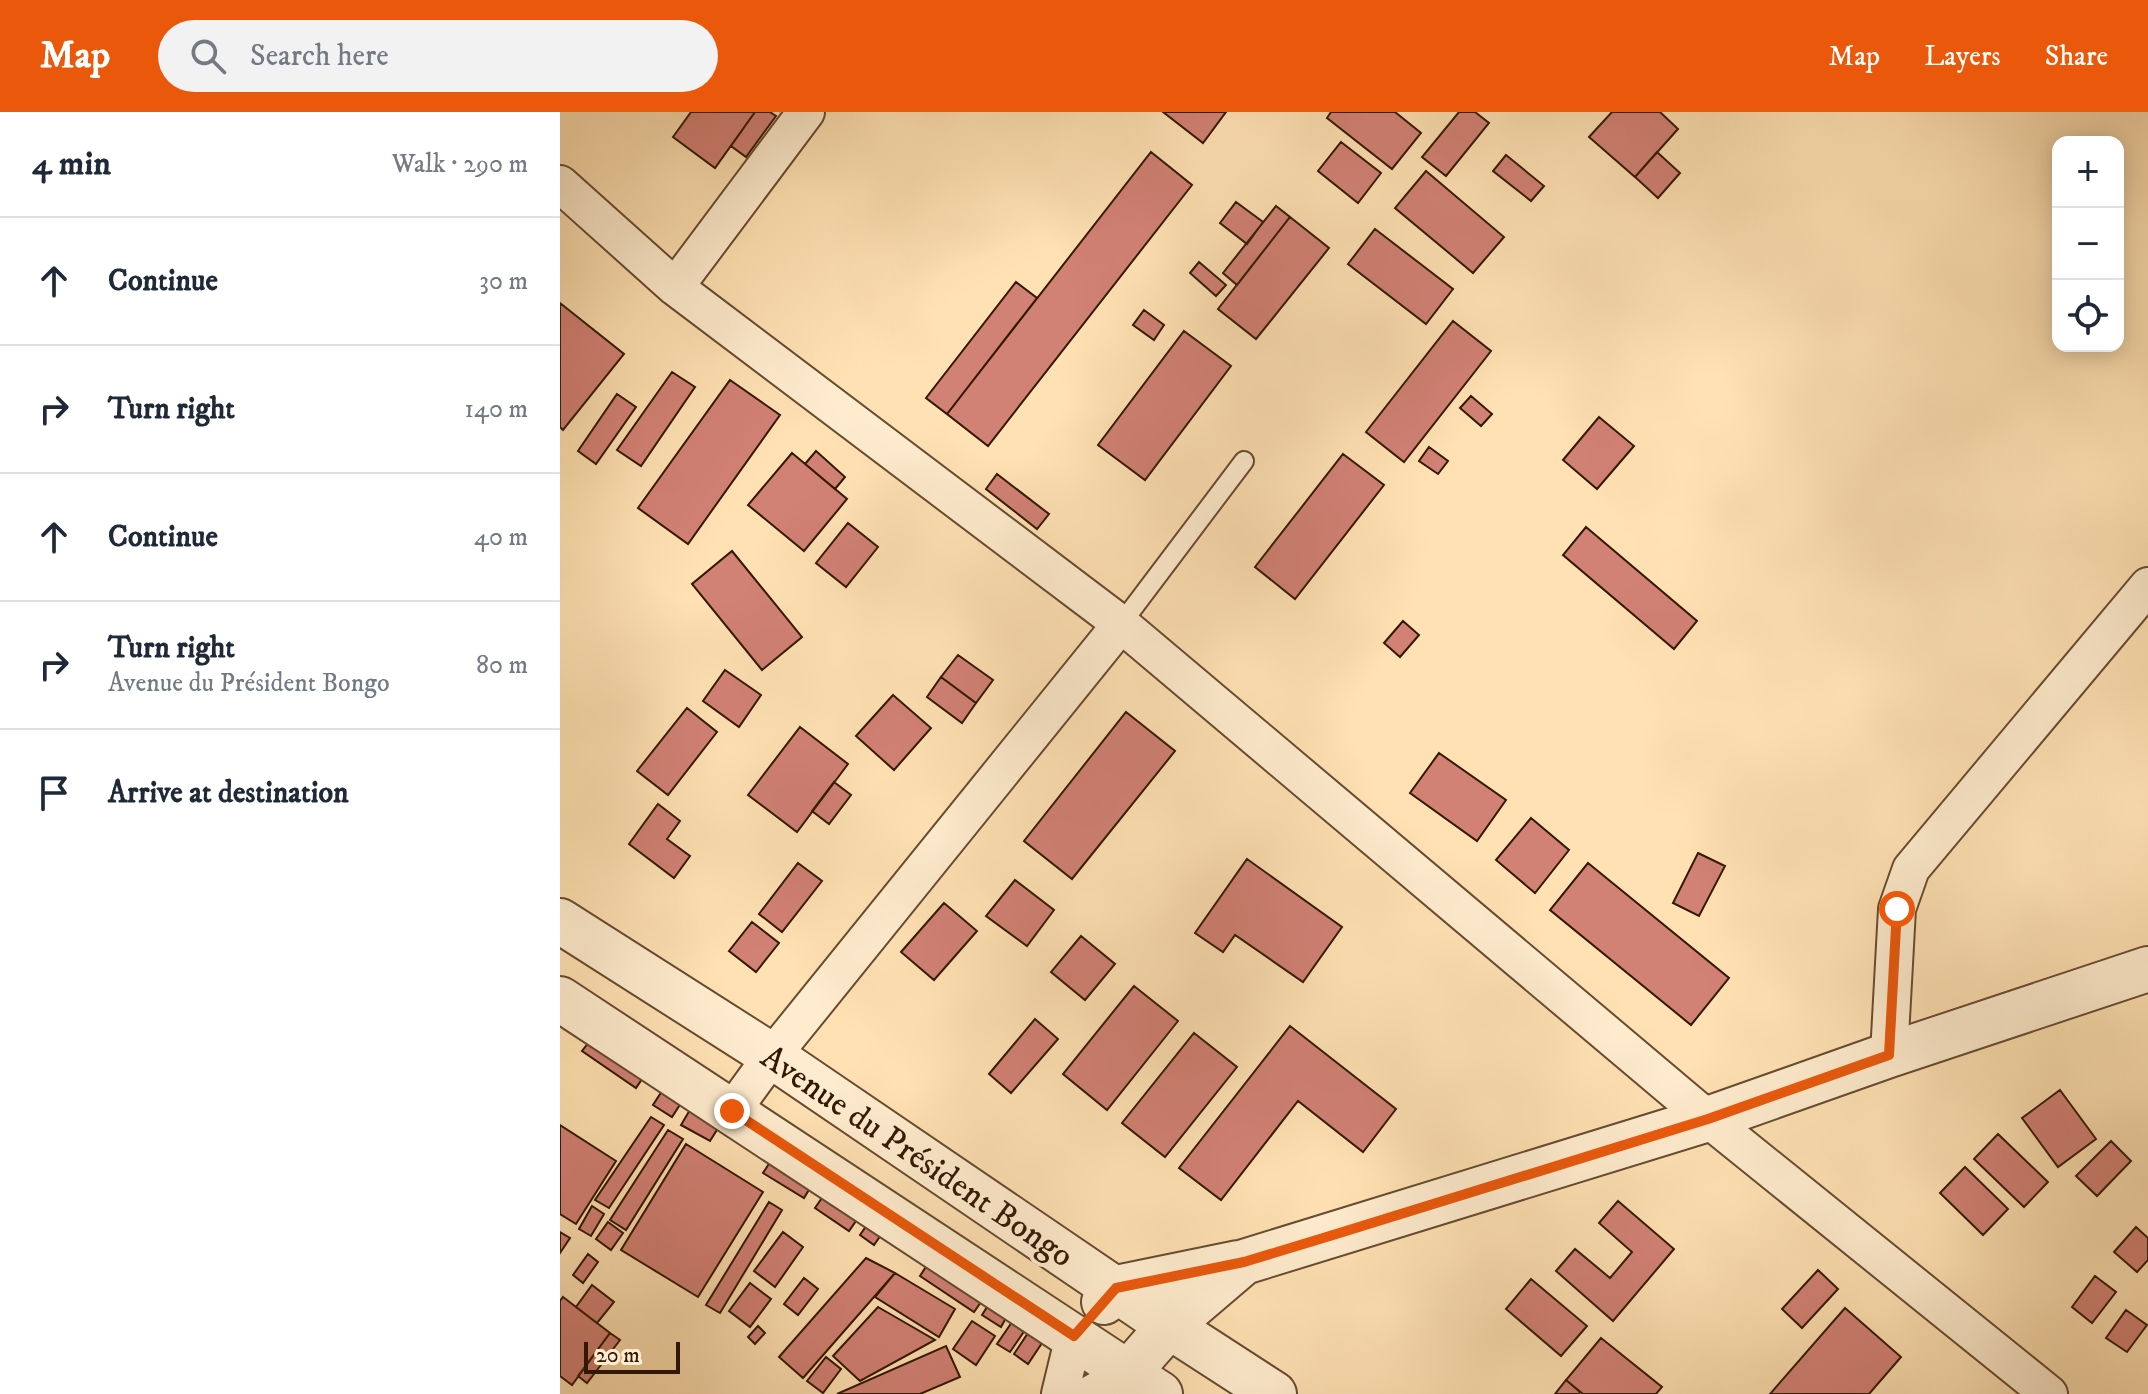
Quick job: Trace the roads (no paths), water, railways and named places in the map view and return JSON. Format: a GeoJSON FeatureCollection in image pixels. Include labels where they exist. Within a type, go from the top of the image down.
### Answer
{"type":"FeatureCollection","features":[{"type":"Feature","properties":{"kind":"street"},"geometry":{"type":"LineString","coordinates":[[675,287],[806,112]]}},
{"type":"Feature","properties":{"kind":"street"},"geometry":{"type":"LineString","coordinates":[[560,184],[675,287],[1121,624],[1708,1119],[2049,1394]]}},
{"type":"Feature","properties":{"kind":"street"},"geometry":{"type":"LineString","coordinates":[[1889,1055],[1897,909],[1911,869],[2148,586]]}},
{"type":"Feature","properties":{"kind":"street"},"geometry":{"type":"LineString","coordinates":[[732,1111],[772,1056],[1121,624]]}},
{"type":"Feature","properties":{"kind":"street","name":"Avenue du Président Bongo"},"geometry":{"type":"LineString","coordinates":[[560,921],[772,1056],[1274,1394]]}},
{"type":"Feature","properties":{"kind":"street"},"geometry":{"type":"LineString","coordinates":[[1060,1394],[1074,1336],[1116,1288],[1244,1262],[1708,1119],[2148,969]]}},
{"type":"Feature","properties":{"kind":"street","name":"Avenue du Président Bongo"},"geometry":{"type":"LineString","coordinates":[[560,999],[1074,1336],[1126,1387]]}},
{"type":"Feature","properties":{"kind":"street"},"geometry":{"type":"LineString","coordinates":[[1126,1387],[1169,1326],[1244,1262]]}},
{"type":"Feature","properties":{"kind":"lane"},"geometry":{"type":"LineString","coordinates":[[1121,624],[1244,461]]}}]}
